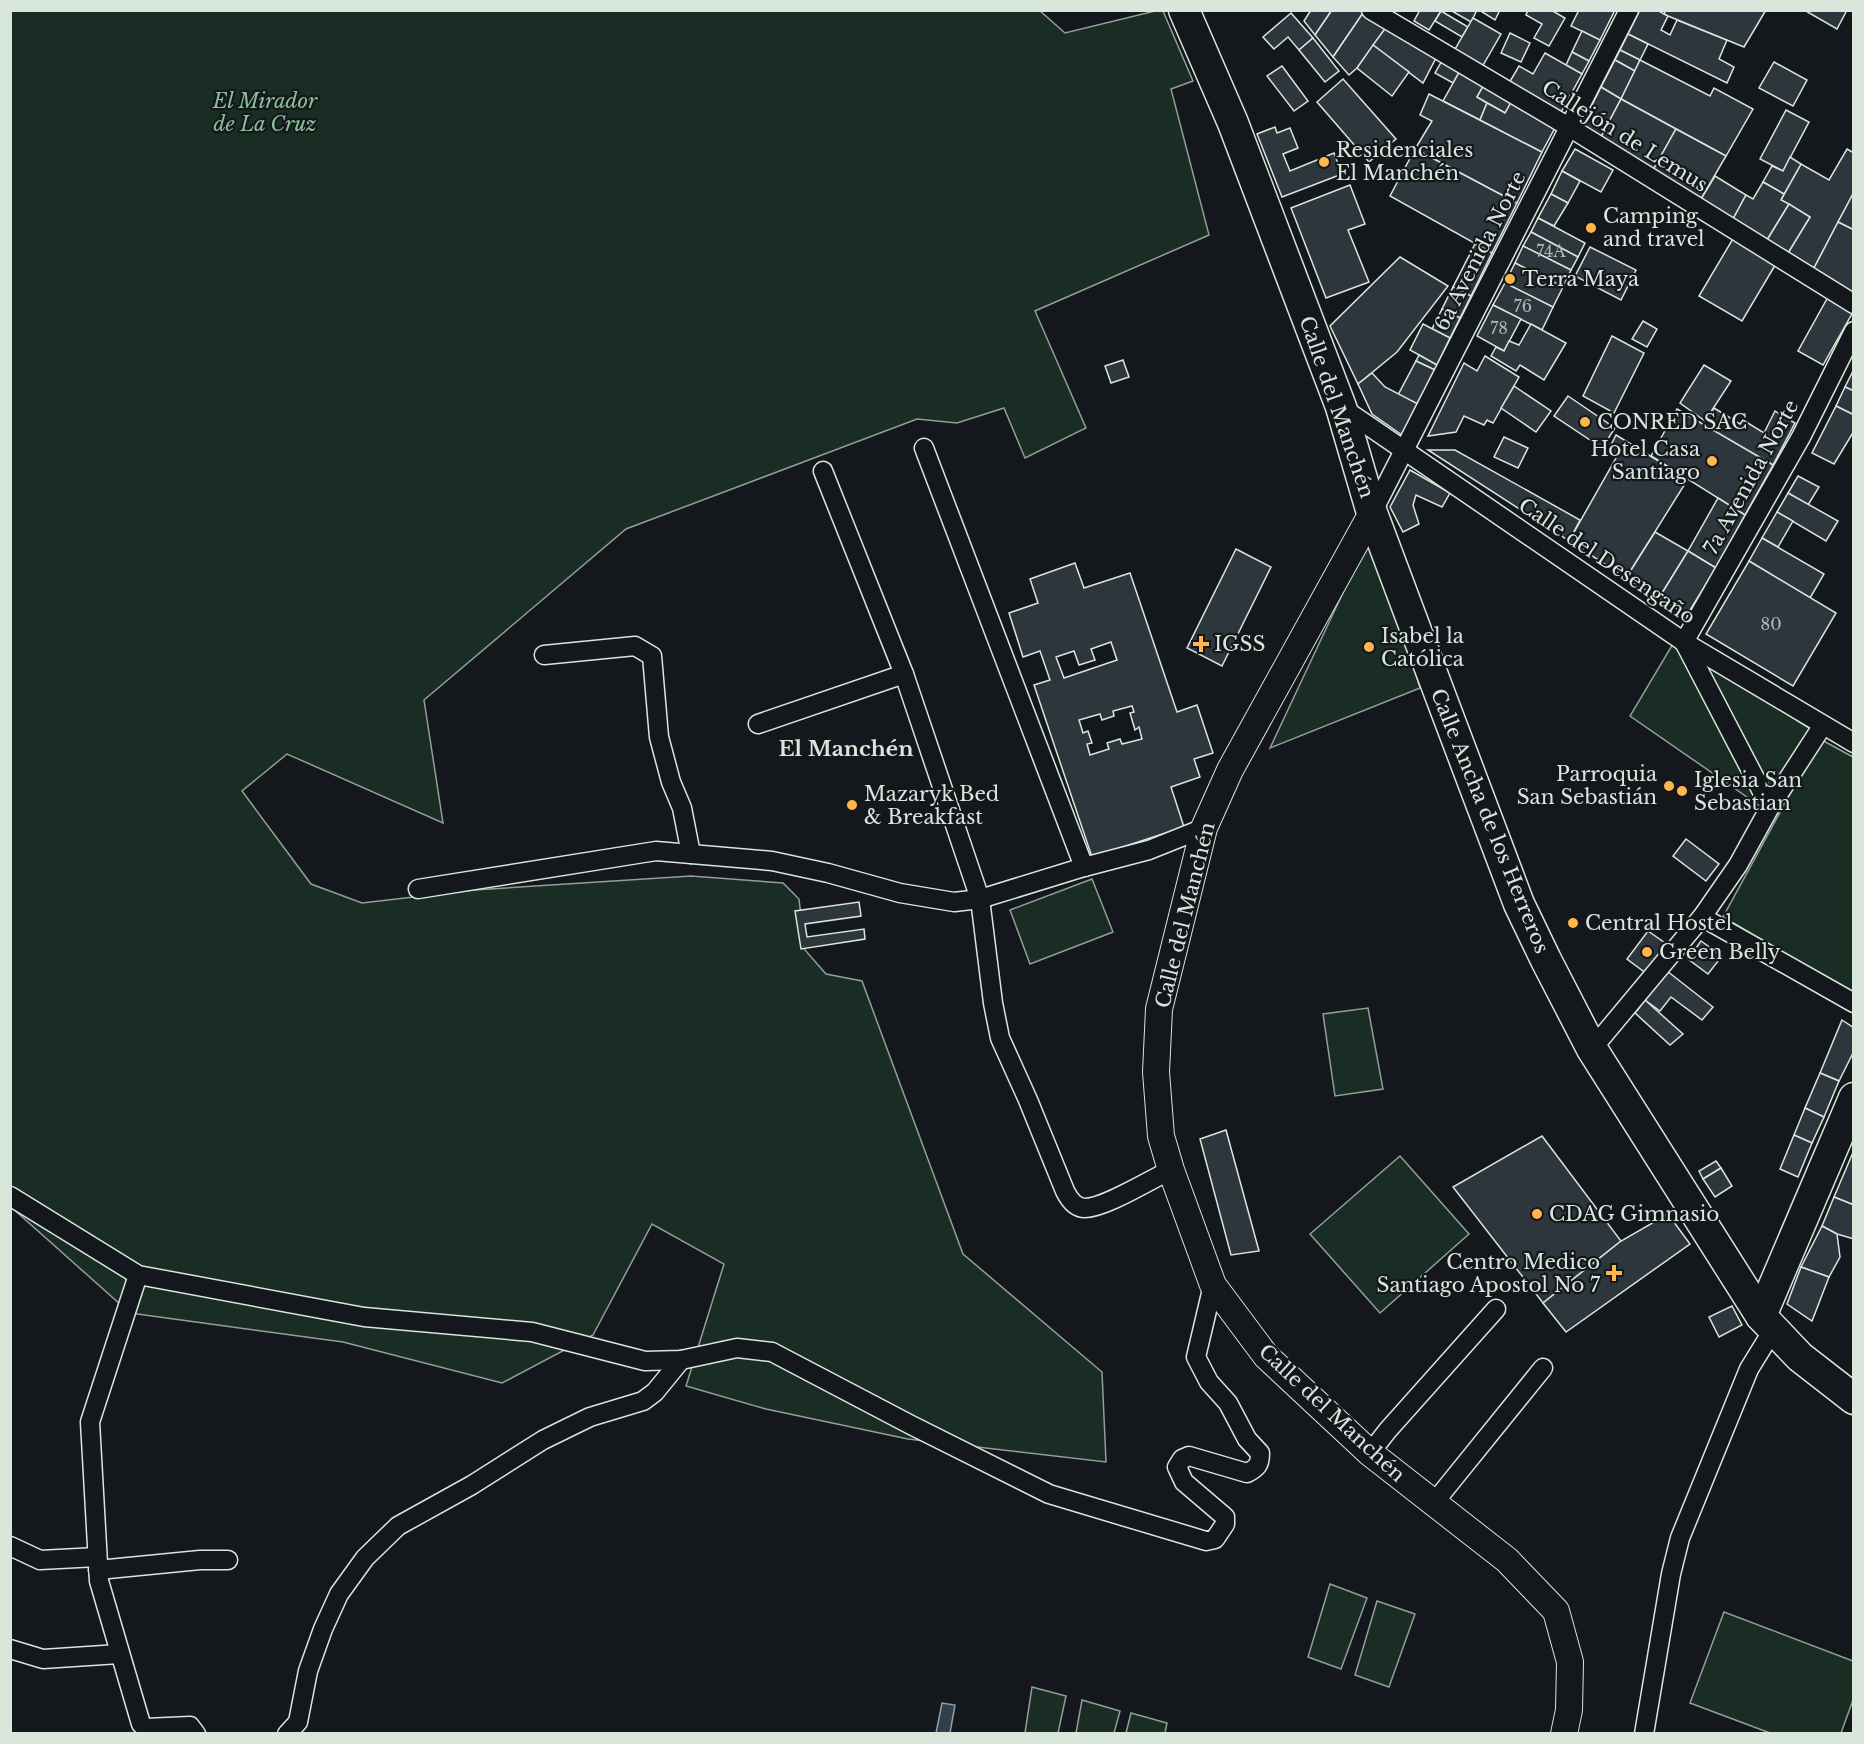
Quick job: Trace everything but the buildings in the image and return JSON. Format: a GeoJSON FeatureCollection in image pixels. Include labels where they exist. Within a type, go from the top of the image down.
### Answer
{"type":"FeatureCollection","features":[{"type":"Feature","properties":{"kind":"main road","name":"Calle del Manchén"},"geometry":{"type":"LineString","coordinates":[[1184,10],[1233,123],[1341,407],[1372,513]]}},
{"type":"Feature","properties":{"kind":"main road","name":"Calle Ancha de los Herreros"},"geometry":{"type":"LineString","coordinates":[[1372,513],[1519,904],[1592,1049],[1767,1323],[1800,1357],[1854,1399]]}},
{"type":"Feature","properties":{"kind":"main road"},"geometry":{"type":"LineString","coordinates":[[1767,1323],[1854,1098]]}},
{"type":"Feature","properties":{"kind":"street","name":"Callejón de Lemus"},"geometry":{"type":"LineString","coordinates":[[1371,10],[1569,127],[1854,304]]}},
{"type":"Feature","properties":{"kind":"street","name":"6a Avenida Norte"},"geometry":{"type":"LineString","coordinates":[[1372,513],[1629,10]]}},
{"type":"Feature","properties":{"kind":"street","name":"7a Avenida Norte"},"geometry":{"type":"LineString","coordinates":[[1684,642],[1801,437],[1854,331]]}},
{"type":"Feature","properties":{"kind":"street","name":"Calle del Desengaño"},"geometry":{"type":"LineString","coordinates":[[1341,407],[1684,642],[1854,743]]}},
{"type":"Feature","properties":{"kind":"street"},"geometry":{"type":"LineString","coordinates":[[924,448],[1084,867]]}},
{"type":"Feature","properties":{"kind":"street"},"geometry":{"type":"LineString","coordinates":[[823,471],[904,674],[980,899],[993,1003],[1000,1038],[1065,1191],[1071,1202],[1083,1208],[1099,1206],[1171,1170]]}},
{"type":"Feature","properties":{"kind":"street","name":"Calle del Manchén"},"geometry":{"type":"LineString","coordinates":[[1372,513],[1230,770],[1204,828],[1159,1009],[1156,1072],[1161,1136],[1213,1285],[1266,1356],[1370,1454],[1507,1560],[1556,1611],[1570,1662],[1569,1710],[1564,1734]]}},
{"type":"Feature","properties":{"kind":"street"},"geometry":{"type":"LineString","coordinates":[[1684,642],[1770,807]]}},
{"type":"Feature","properties":{"kind":"street"},"geometry":{"type":"LineString","coordinates":[[544,655],[634,646],[652,656],[659,737],[671,782],[682,808],[691,854]]}},
{"type":"Feature","properties":{"kind":"street"},"geometry":{"type":"LineString","coordinates":[[758,724],[904,674]]}},
{"type":"Feature","properties":{"kind":"street"},"geometry":{"type":"LineString","coordinates":[[1592,1049],[1702,916],[1738,865],[1770,807],[1823,725]]}},
{"type":"Feature","properties":{"kind":"street"},"geometry":{"type":"LineString","coordinates":[[418,889],[656,851],[772,861],[828,873],[900,893],[954,902],[980,899],[1149,850],[1204,828]]}},
{"type":"Feature","properties":{"kind":"street"},"geometry":{"type":"LineString","coordinates":[[1702,916],[1854,1003]]}},
{"type":"Feature","properties":{"kind":"street"},"geometry":{"type":"LineString","coordinates":[[10,1196],[138,1275],[364,1317],[532,1332],[645,1361],[681,1360],[737,1348],[772,1352],[1049,1494],[1206,1541],[1215,1539],[1225,1524],[1225,1517],[1184,1482],[1178,1467],[1182,1459],[1189,1456],[1247,1473],[1256,1469],[1260,1461],[1260,1453],[1247,1439],[1228,1403],[1209,1382],[1196,1357],[1213,1285]]}},
{"type":"Feature","properties":{"kind":"street"},"geometry":{"type":"LineString","coordinates":[[138,1275],[90,1422],[99,1581],[141,1724],[146,1728],[190,1726],[196,1734]]}},
{"type":"Feature","properties":{"kind":"street"},"geometry":{"type":"LineString","coordinates":[[1370,1454],[1388,1430],[1496,1309]]}},
{"type":"Feature","properties":{"kind":"street"},"geometry":{"type":"LineString","coordinates":[[1644,1734],[1671,1574],[1680,1538],[1767,1323]]}},
{"type":"Feature","properties":{"kind":"street"},"geometry":{"type":"LineString","coordinates":[[287,1734],[297,1722],[308,1671],[323,1629],[339,1594],[365,1558],[398,1527],[472,1485],[543,1440],[590,1417],[643,1401],[655,1392],[681,1360]]}},
{"type":"Feature","properties":{"kind":"street"},"geometry":{"type":"LineString","coordinates":[[1433,1504],[1543,1368]]}},
{"type":"Feature","properties":{"kind":"street"},"geometry":{"type":"LineString","coordinates":[[10,1546],[40,1560],[98,1563],[228,1560]]}},
{"type":"Feature","properties":{"kind":"street"},"geometry":{"type":"LineString","coordinates":[[10,1649],[44,1659],[119,1654]]}},
{"type":"Feature","properties":{"kind":"street"},"geometry":{"type":"LineString","coordinates":[[1631,1734],[1654,1676]]}},
{"type":"Feature","properties":{"kind":"green space","name":"El Mirador de La Cruz"},"geometry":{"type":"Polygon","coordinates":[[[1039,10],[1065,33],[1163,11],[1193,81],[1171,89],[1209,235],[1035,311],[1086,428],[1025,458],[1004,408],[957,423],[917,419],[626,529],[424,700],[443,823],[287,754],[242,791],[311,884],[362,903],[474,890],[691,876],[783,883],[799,899],[805,950],[826,974],[862,981],[963,1254],[1102,1372],[1106,1462],[908,1439],[766,1409],[686,1386],[724,1264],[652,1224],[593,1335],[502,1383],[343,1342],[130,1313],[11,1207],[11,11],[1039,10]]]}},
{"type":"Feature","properties":{"kind":"green space"},"geometry":{"type":"Polygon","coordinates":[[[1372,531],[1420,688],[1270,748],[1372,531]]]}},
{"type":"Feature","properties":{"kind":"green space"},"geometry":{"type":"Polygon","coordinates":[[[1677,637],[1760,806],[1630,716],[1677,637]]]}},
{"type":"Feature","properties":{"kind":"green space"},"geometry":{"type":"Polygon","coordinates":[[[1698,657],[1812,730],[1772,794],[1698,657]]]}},
{"type":"Feature","properties":{"kind":"green space"},"geometry":{"type":"Polygon","coordinates":[[[1820,739],[1853,757],[1853,993],[1723,917],[1820,739]]]}},
{"type":"Feature","properties":{"kind":"green space"},"geometry":{"type":"Polygon","coordinates":[[[1092,879],[1113,932],[1030,964],[1010,910],[1092,879]]]}},
{"type":"Feature","properties":{"kind":"green space"},"geometry":{"type":"Polygon","coordinates":[[[1368,1008],[1383,1089],[1335,1096],[1323,1014],[1368,1008]]]}},
{"type":"Feature","properties":{"kind":"green space"},"geometry":{"type":"Polygon","coordinates":[[[1400,1156],[1469,1234],[1380,1313],[1310,1234],[1400,1156]]]}},
{"type":"Feature","properties":{"kind":"green space"},"geometry":{"type":"Polygon","coordinates":[[[1330,1584],[1367,1598],[1341,1669],[1308,1657],[1330,1584]]]}},
{"type":"Feature","properties":{"kind":"green space"},"geometry":{"type":"Polygon","coordinates":[[[1377,1601],[1415,1614],[1389,1687],[1355,1675],[1377,1601]]]}},
{"type":"Feature","properties":{"kind":"green space"},"geometry":{"type":"Polygon","coordinates":[[[1724,1612],[1853,1661],[1853,1700],[1841,1733],[1770,1733],[1690,1703],[1724,1612]]]}},
{"type":"Feature","properties":{"kind":"green space"},"geometry":{"type":"Polygon","coordinates":[[[1032,1687],[1066,1696],[1058,1733],[1025,1733],[1032,1687]]]}},
{"type":"Feature","properties":{"kind":"green space"},"geometry":{"type":"Polygon","coordinates":[[[1082,1700],[1120,1711],[1114,1733],[1076,1733],[1082,1700]]]}},
{"type":"Feature","properties":{"kind":"green space"},"geometry":{"type":"Polygon","coordinates":[[[1131,1713],[1167,1723],[1165,1733],[1126,1733],[1131,1713]]]}},
{"type":"Feature","properties":{"kind":"water"},"geometry":{"type":"Polygon","coordinates":[[[942,1703],[955,1705],[950,1733],[936,1733],[942,1703]]]}},
{"type":"Feature","properties":{"kind":"place","name":"Residenciales El Manchén"},"geometry":{"type":"Point","coordinates":[1324,162]}},
{"type":"Feature","properties":{"kind":"place","name":"Camping and travel"},"geometry":{"type":"Point","coordinates":[1591,228]}},
{"type":"Feature","properties":{"kind":"place","name":"Terra Maya"},"geometry":{"type":"Point","coordinates":[1510,279]}},
{"type":"Feature","properties":{"kind":"place","name":"CONRED SAC"},"geometry":{"type":"Point","coordinates":[1585,422]}},
{"type":"Feature","properties":{"kind":"place","name":"Hotel Casa Santiago"},"geometry":{"type":"Point","coordinates":[1712,461]}},
{"type":"Feature","properties":{"kind":"place","name":"IGSS"},"geometry":{"type":"Point","coordinates":[1201,644]}},
{"type":"Feature","properties":{"kind":"place","name":"Isabel la Católica"},"geometry":{"type":"Point","coordinates":[1369,647]}},
{"type":"Feature","properties":{"kind":"place","name":"Parroquia San Sebastián"},"geometry":{"type":"Point","coordinates":[1669,786]}},
{"type":"Feature","properties":{"kind":"place","name":"Iglesia San Sebastian"},"geometry":{"type":"Point","coordinates":[1682,791]}},
{"type":"Feature","properties":{"kind":"place","name":"Mazaryk Bed & Breakfast"},"geometry":{"type":"Point","coordinates":[852,805]}},
{"type":"Feature","properties":{"kind":"place","name":"Central Hostel"},"geometry":{"type":"Point","coordinates":[1573,923]}},
{"type":"Feature","properties":{"kind":"place","name":"Green Belly"},"geometry":{"type":"Point","coordinates":[1647,952]}},
{"type":"Feature","properties":{"kind":"place","name":"CDAG Gimnasio"},"geometry":{"type":"Point","coordinates":[1537,1214]}},
{"type":"Feature","properties":{"kind":"place","name":"Centro Medico Santiago Apostol No 7"},"geometry":{"type":"Point","coordinates":[1614,1273]}},
{"type":"Feature","properties":{"kind":"district","name":"El Manchén"},"geometry":{"type":"Point","coordinates":[846,749]}}]}
